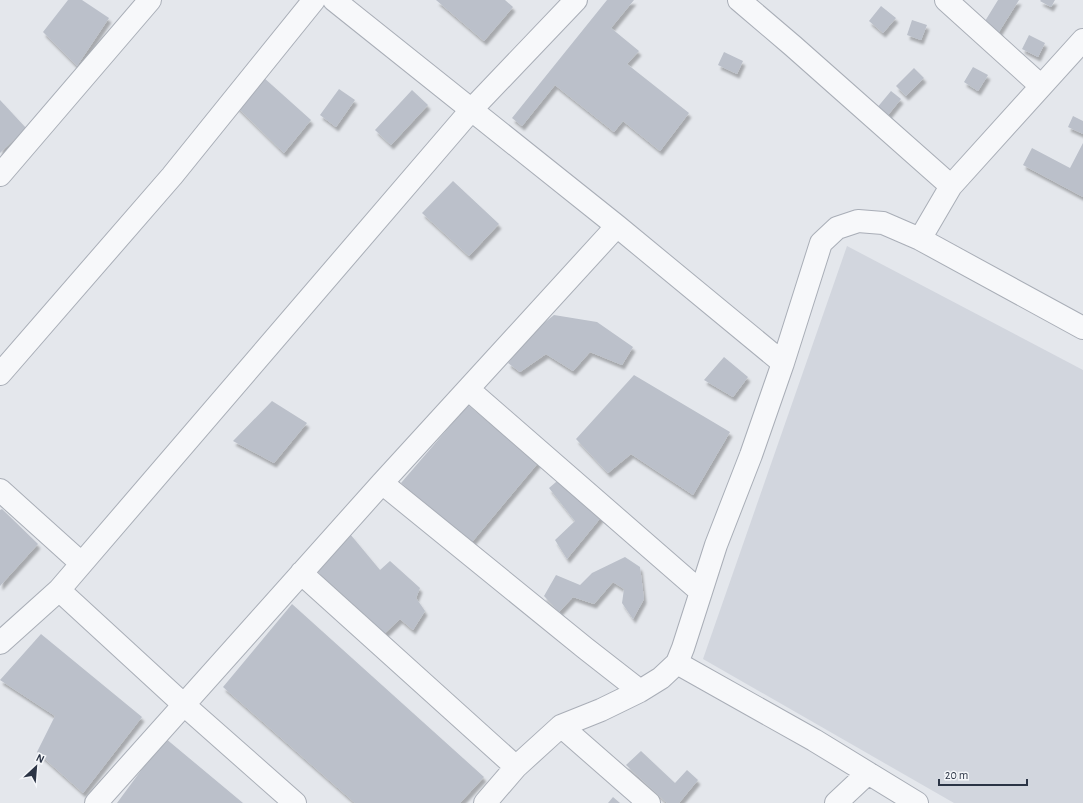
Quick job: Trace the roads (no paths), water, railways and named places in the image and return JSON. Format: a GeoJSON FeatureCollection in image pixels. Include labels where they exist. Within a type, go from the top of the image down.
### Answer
{"type":"FeatureCollection","features":[{"type":"Feature","properties":{"kind":"street"},"geometry":{"type":"LineString","coordinates":[[0,175],[150,0]]}},
{"type":"Feature","properties":{"kind":"street"},"geometry":{"type":"LineString","coordinates":[[0,374],[172,176],[314,0]]}},
{"type":"Feature","properties":{"kind":"street"},"geometry":{"type":"LineString","coordinates":[[334,0],[617,226],[782,363]]}},
{"type":"Feature","properties":{"kind":"street"},"geometry":{"type":"LineString","coordinates":[[0,643],[59,590],[472,109],[576,0]]}},
{"type":"Feature","properties":{"kind":"street"},"geometry":{"type":"LineString","coordinates":[[739,0],[951,186]]}},
{"type":"Feature","properties":{"kind":"street"},"geometry":{"type":"LineString","coordinates":[[946,0],[1041,86]]}},
{"type":"Feature","properties":{"kind":"street"},"geometry":{"type":"LineString","coordinates":[[920,239],[951,186],[1083,40]]}},
{"type":"Feature","properties":{"kind":"street"},"geometry":{"type":"LineString","coordinates":[[485,803],[516,767],[561,726],[601,710],[640,691],[661,678],[677,663],[716,545],[751,455],[821,243],[837,228],[858,221],[882,223],[920,239],[1083,328]]}},
{"type":"Feature","properties":{"kind":"street"},"geometry":{"type":"LineString","coordinates":[[96,803],[382,483],[617,226]]}},
{"type":"Feature","properties":{"kind":"street"},"geometry":{"type":"LineString","coordinates":[[468,389],[701,592]]}},
{"type":"Feature","properties":{"kind":"street"},"geometry":{"type":"LineString","coordinates":[[382,483],[640,691]]}},
{"type":"Feature","properties":{"kind":"street"},"geometry":{"type":"LineString","coordinates":[[0,490],[81,563]]}},
{"type":"Feature","properties":{"kind":"street"},"geometry":{"type":"LineString","coordinates":[[301,573],[516,767]]}},
{"type":"Feature","properties":{"kind":"street"},"geometry":{"type":"LineString","coordinates":[[59,590],[295,803]]}},
{"type":"Feature","properties":{"kind":"street"},"geometry":{"type":"LineString","coordinates":[[677,663],[814,740],[917,803]]}},
{"type":"Feature","properties":{"kind":"street"},"geometry":{"type":"LineString","coordinates":[[561,726],[649,803]]}},
{"type":"Feature","properties":{"kind":"street"},"geometry":{"type":"LineString","coordinates":[[836,803],[868,773]]}}]}
